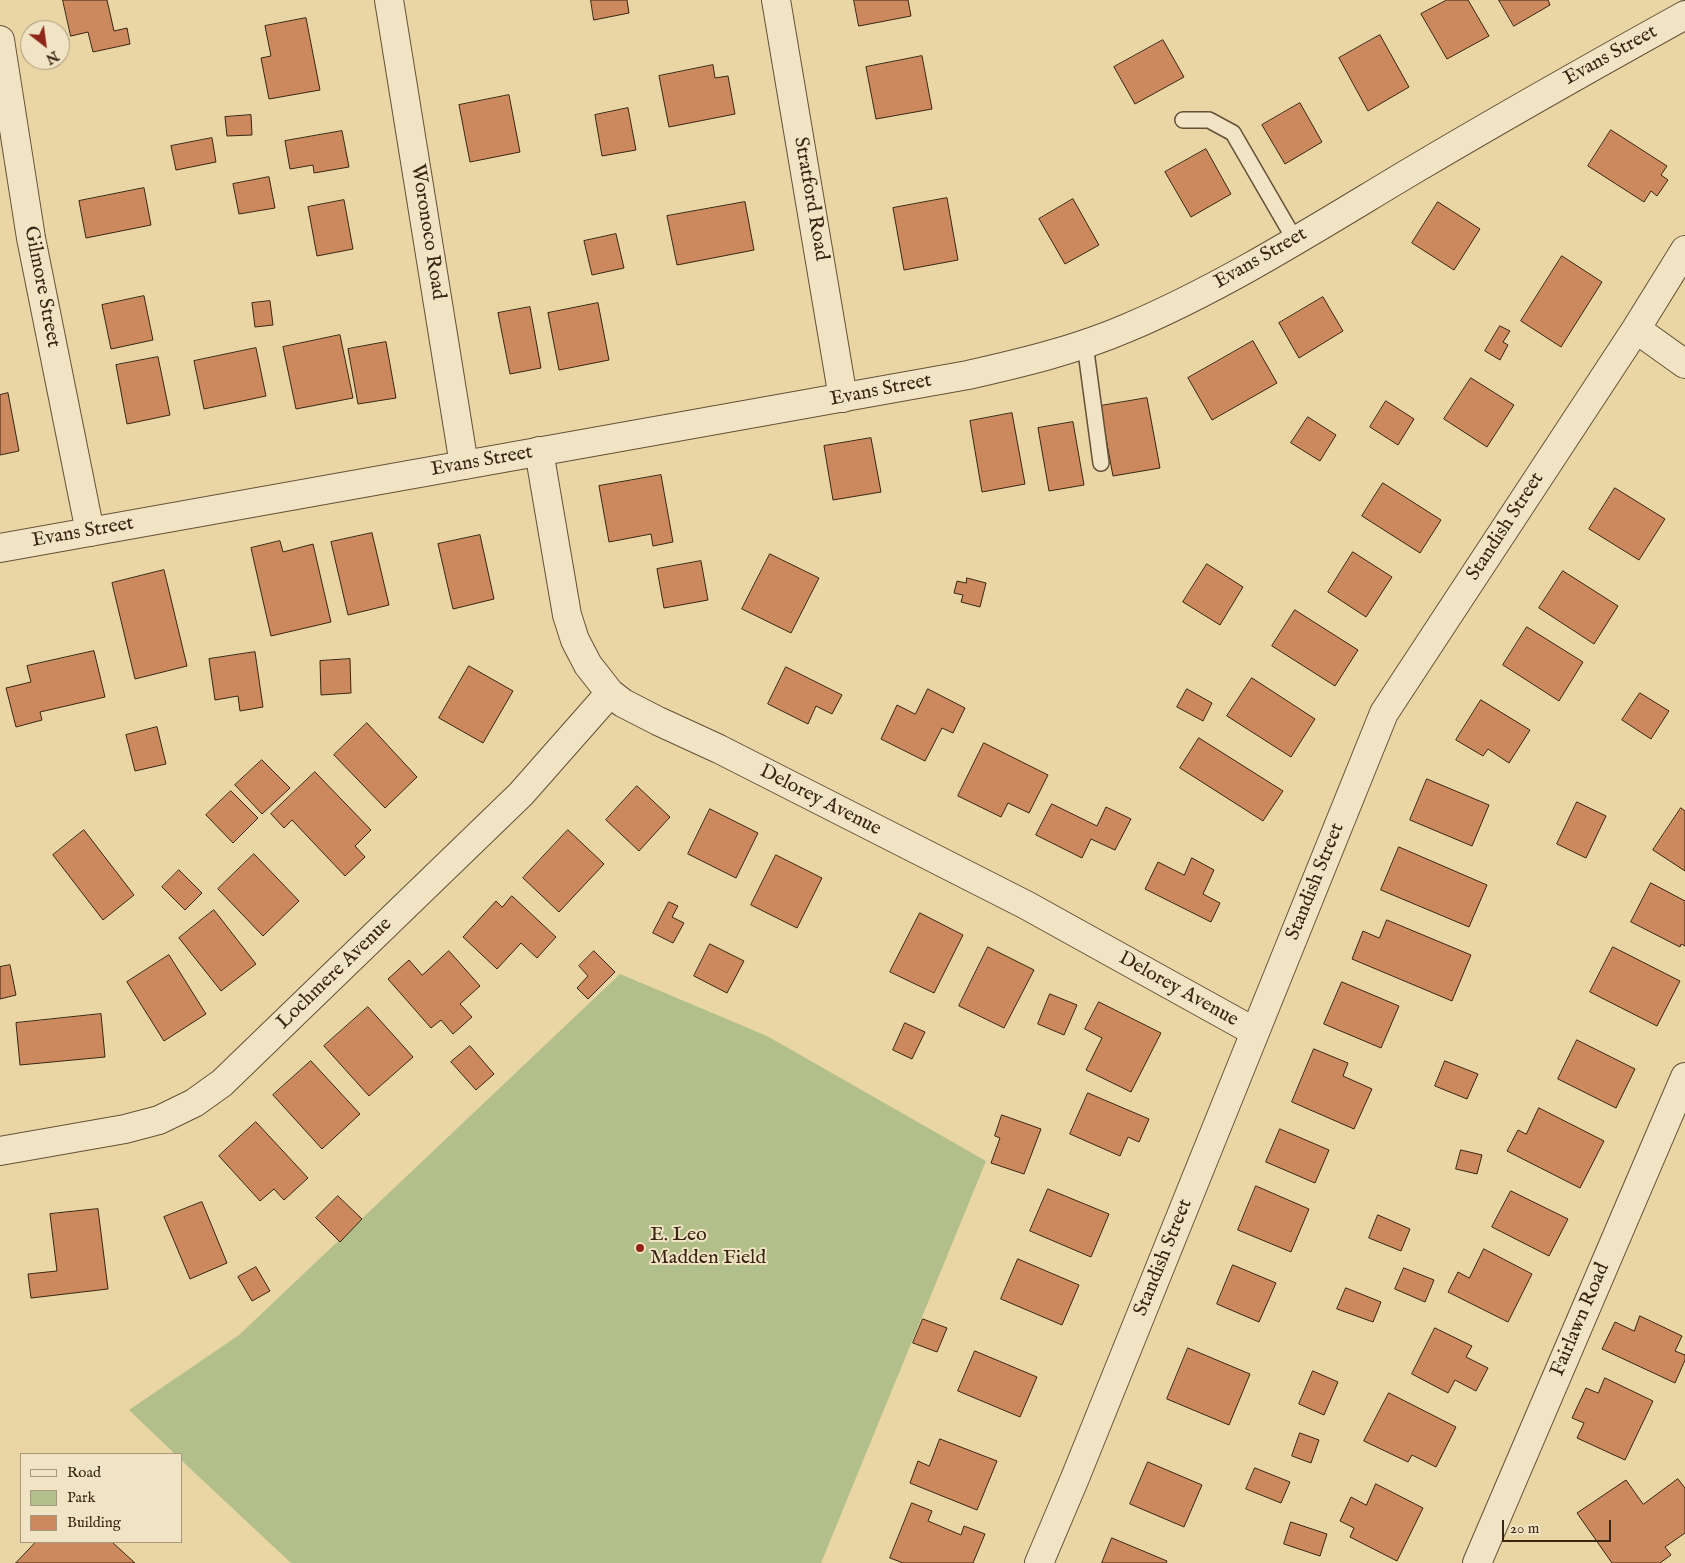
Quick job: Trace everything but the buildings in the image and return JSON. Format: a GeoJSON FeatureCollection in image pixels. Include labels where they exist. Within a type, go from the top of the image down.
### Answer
{"type":"FeatureCollection","features":[{"type":"Feature","properties":{"kind":"street","name":"Woronoco Road"},"geometry":{"type":"LineString","coordinates":[[389,0],[464,465]]}},
{"type":"Feature","properties":{"kind":"street","name":"Stratford Road"},"geometry":{"type":"LineString","coordinates":[[776,0],[844,398]]}},
{"type":"Feature","properties":{"kind":"street","name":"Evans Street"},"geometry":{"type":"LineString","coordinates":[[0,548],[844,398],[1012,365],[1085,344],[1125,329],[1227,280],[1568,79],[1685,15]]}},
{"type":"Feature","properties":{"kind":"street","name":"Gilmore Street"},"geometry":{"type":"LineString","coordinates":[[0,40],[31,238],[90,532]]}},
{"type":"Feature","properties":{"kind":"street","name":"Standish Street"},"geometry":{"type":"LineString","coordinates":[[1039,1563],[1384,713],[1685,250]]}},
{"type":"Feature","properties":{"kind":"street"},"geometry":{"type":"LineString","coordinates":[[1636,328],[1685,364]]}},
{"type":"Feature","properties":{"kind":"street","name":"Delorey Avenue"},"geometry":{"type":"LineString","coordinates":[[539,451],[567,615],[575,640],[588,664],[610,693],[623,703],[658,721],[719,749],[1026,905],[1255,1032]]}},
{"type":"Feature","properties":{"kind":"street","name":"Lochmere Avenue"},"geometry":{"type":"LineString","coordinates":[[0,1151],[159,1120],[194,1103],[222,1083],[521,794],[610,693]]}},
{"type":"Feature","properties":{"kind":"street","name":"Fairlawn Road"},"geometry":{"type":"LineString","coordinates":[[1477,1563],[1685,1077]]}},
{"type":"Feature","properties":{"kind":"lane"},"geometry":{"type":"LineString","coordinates":[[1183,120],[1209,120],[1234,133],[1295,240]]}},
{"type":"Feature","properties":{"kind":"lane"},"geometry":{"type":"LineString","coordinates":[[1085,344],[1101,463]]}},
{"type":"Feature","properties":{"kind":"green space","name":"E. Leo Madden Field"},"geometry":{"type":"Polygon","coordinates":[[[620,974],[767,1036],[986,1161],[821,1563],[291,1563],[182,1461],[182,1453],[174,1453],[129,1410],[239,1335],[620,974]]]}},
{"type":"Feature","properties":{"kind":"place","name":"E. Leo Madden Field"},"geometry":{"type":"Point","coordinates":[640,1248]}}]}
